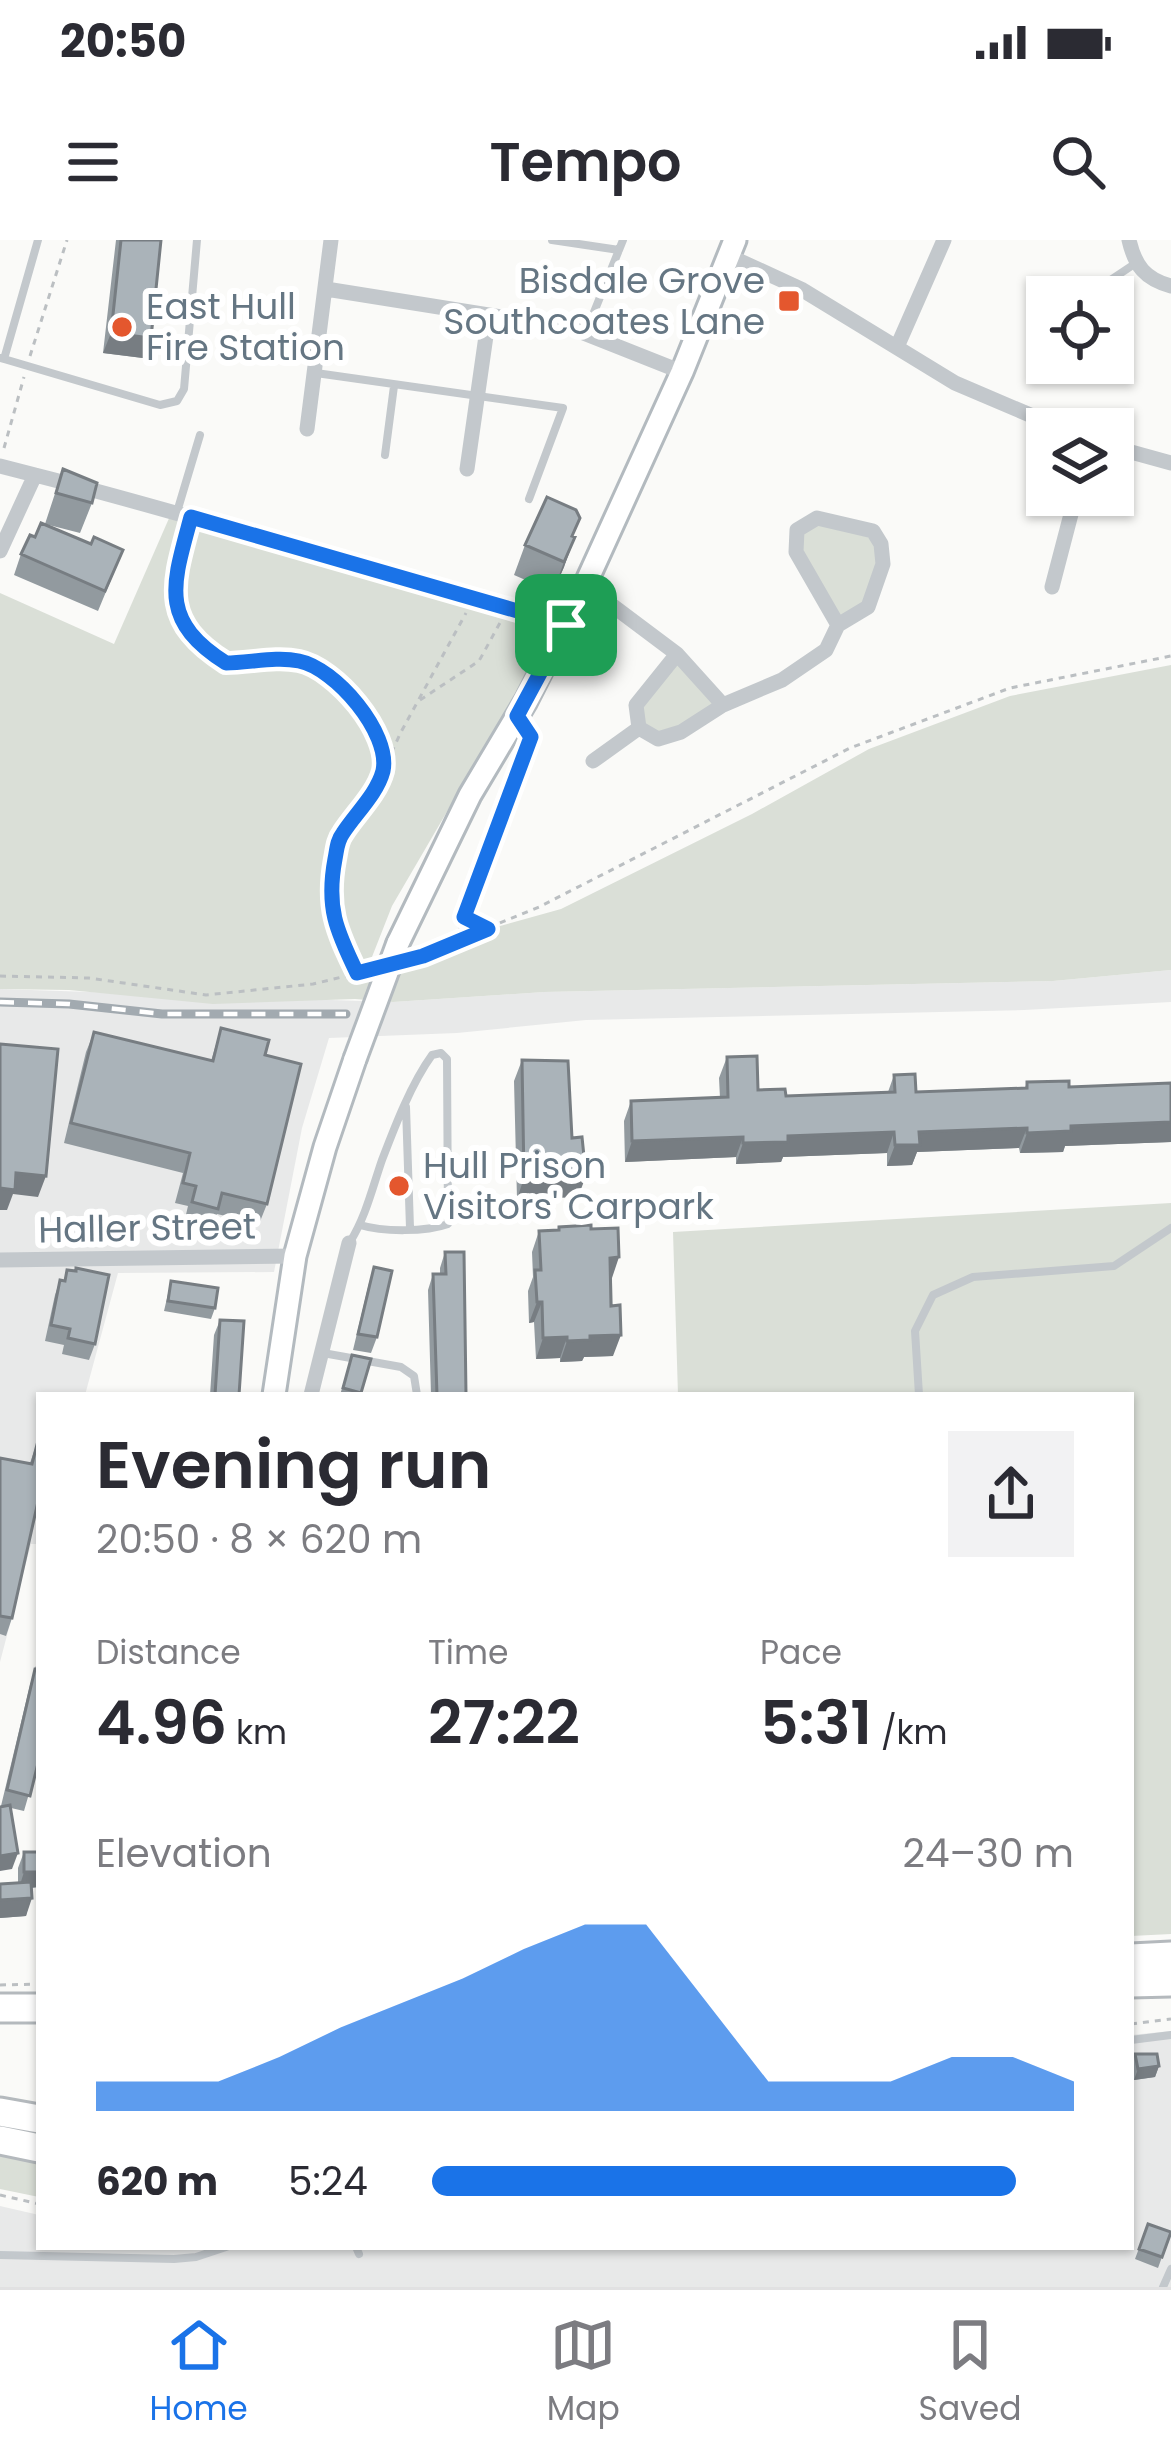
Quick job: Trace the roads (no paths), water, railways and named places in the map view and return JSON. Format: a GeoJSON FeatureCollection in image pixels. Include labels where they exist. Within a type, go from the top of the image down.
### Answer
{"type":"FeatureCollection","features":[{"type":"Feature","properties":{"kind":"highway"},"geometry":{"type":"LineString","coordinates":[[1134,1958],[1171,1956]]}},
{"type":"Feature","properties":{"kind":"highway"},"geometry":{"type":"LineString","coordinates":[[1134,1984],[1171,1982]]}},
{"type":"Feature","properties":{"kind":"highway"},"geometry":{"type":"LineString","coordinates":[[0,2008],[36,2008]]}},
{"type":"Feature","properties":{"kind":"highway"},"geometry":{"type":"LineString","coordinates":[[0,2112],[36,2118]]}},
{"type":"Feature","properties":{"kind":"highway"},"geometry":{"type":"LineString","coordinates":[[0,2140],[36,2147]]}},
{"type":"Feature","properties":{"kind":"street"},"geometry":{"type":"LineString","coordinates":[[307,429],[331,240]]}},
{"type":"Feature","properties":{"kind":"street"},"geometry":{"type":"LineString","coordinates":[[897,347],[944,240]]}},
{"type":"Feature","properties":{"kind":"street"},"geometry":{"type":"LineString","coordinates":[[1129,240],[1142,273],[1171,286]]}},
{"type":"Feature","properties":{"kind":"street"},"geometry":{"type":"LineString","coordinates":[[274,1392],[296,1256],[355,1059],[470,795],[585,585],[682,372],[732,248],[955,383],[1026,413]]}},
{"type":"Feature","properties":{"kind":"street"},"geometry":{"type":"LineString","coordinates":[[326,289],[571,328],[682,372]]}},
{"type":"Feature","properties":{"kind":"street"},"geometry":{"type":"LineString","coordinates":[[467,469],[489,315]]}},
{"type":"Feature","properties":{"kind":"street"},"geometry":{"type":"LineString","coordinates":[[1134,453],[1171,464]]}},
{"type":"Feature","properties":{"kind":"street"},"geometry":{"type":"LineString","coordinates":[[0,464],[566,625]]}},
{"type":"Feature","properties":{"kind":"street"},"geometry":{"type":"LineString","coordinates":[[0,551],[35,475]]}},
{"type":"Feature","properties":{"kind":"street"},"geometry":{"type":"LineString","coordinates":[[1052,587],[1071,516]]}},
{"type":"Feature","properties":{"kind":"street"},"geometry":{"type":"LineString","coordinates":[[639,728],[658,740],[782,680],[826,650],[838,625],[868,607],[883,564],[881,544],[873,531],[817,518],[796,530],[796,552],[838,625]]}},
{"type":"Feature","properties":{"kind":"street"},"geometry":{"type":"LineString","coordinates":[[585,585],[677,654],[723,705]]}},
{"type":"Feature","properties":{"kind":"street"},"geometry":{"type":"LineString","coordinates":[[639,728],[636,705],[677,654]]}},
{"type":"Feature","properties":{"kind":"street"},"geometry":{"type":"LineString","coordinates":[[593,761],[639,728]]}},
{"type":"Feature","properties":{"kind":"street"},"geometry":{"type":"LineString","coordinates":[[312,1392],[349,1243]]}},
{"type":"Feature","properties":{"kind":"street","name":"Haller Street"},"geometry":{"type":"LineString","coordinates":[[0,1260],[296,1256]]}},
{"type":"Feature","properties":{"kind":"lane"},"geometry":{"type":"LineString","coordinates":[[38,240],[2,358],[160,405],[177,400],[184,388],[197,240]]}},
{"type":"Feature","properties":{"kind":"lane"},"geometry":{"type":"LineString","coordinates":[[552,240],[621,245],[586,334]]}},
{"type":"Feature","properties":{"kind":"lane"},"geometry":{"type":"LineString","coordinates":[[1116,276],[1136,263]]}},
{"type":"Feature","properties":{"kind":"lane"},"geometry":{"type":"LineString","coordinates":[[314,373],[563,407],[530,499]]}},
{"type":"Feature","properties":{"kind":"lane"},"geometry":{"type":"LineString","coordinates":[[385,455],[394,386]]}},
{"type":"Feature","properties":{"kind":"lane"},"geometry":{"type":"LineString","coordinates":[[184,514],[200,435]]}},
{"type":"Feature","properties":{"kind":"lane"},"geometry":{"type":"LineString","coordinates":[[349,1243],[368,1207],[380,1165],[420,1072],[432,1054],[441,1053],[447,1060],[448,1081],[448,1224],[433,1229],[360,1225]]}},
{"type":"Feature","properties":{"kind":"lane"},"geometry":{"type":"LineString","coordinates":[[406,1106],[410,1228]]}},
{"type":"Feature","properties":{"kind":"lane"},"geometry":{"type":"LineString","coordinates":[[920,1392],[915,1331],[933,1294],[973,1277],[1114,1266],[1171,1228]]}},
{"type":"Feature","properties":{"kind":"lane"},"geometry":{"type":"LineString","coordinates":[[322,1353],[401,1367],[414,1376],[417,1392]]}},
{"type":"Feature","properties":{"kind":"lane"},"geometry":{"type":"LineString","coordinates":[[1134,2039],[1171,2035]]}},
{"type":"Feature","properties":{"kind":"lane"},"geometry":{"type":"LineString","coordinates":[[0,2254],[174,2259],[217,2250]]}},
{"type":"Feature","properties":{"kind":"lane"},"geometry":{"type":"LineString","coordinates":[[1163,2287],[1171,2269]]}},
{"type":"Feature","properties":{"kind":"railway"},"geometry":{"type":"LineString","coordinates":[[0,1002],[162,1014],[346,1014]]}},
{"type":"Feature","properties":{"kind":"place","name":"Bisdale Grove Southcoates Lane"},"geometry":{"type":"Point","coordinates":[789,301]}},
{"type":"Feature","properties":{"kind":"place","name":"East Hull Fire Station"},"geometry":{"type":"Point","coordinates":[122,327]}},
{"type":"Feature","properties":{"kind":"place","name":"Hull Prison Visitors' Carpark"},"geometry":{"type":"Point","coordinates":[399,1186]}}]}
